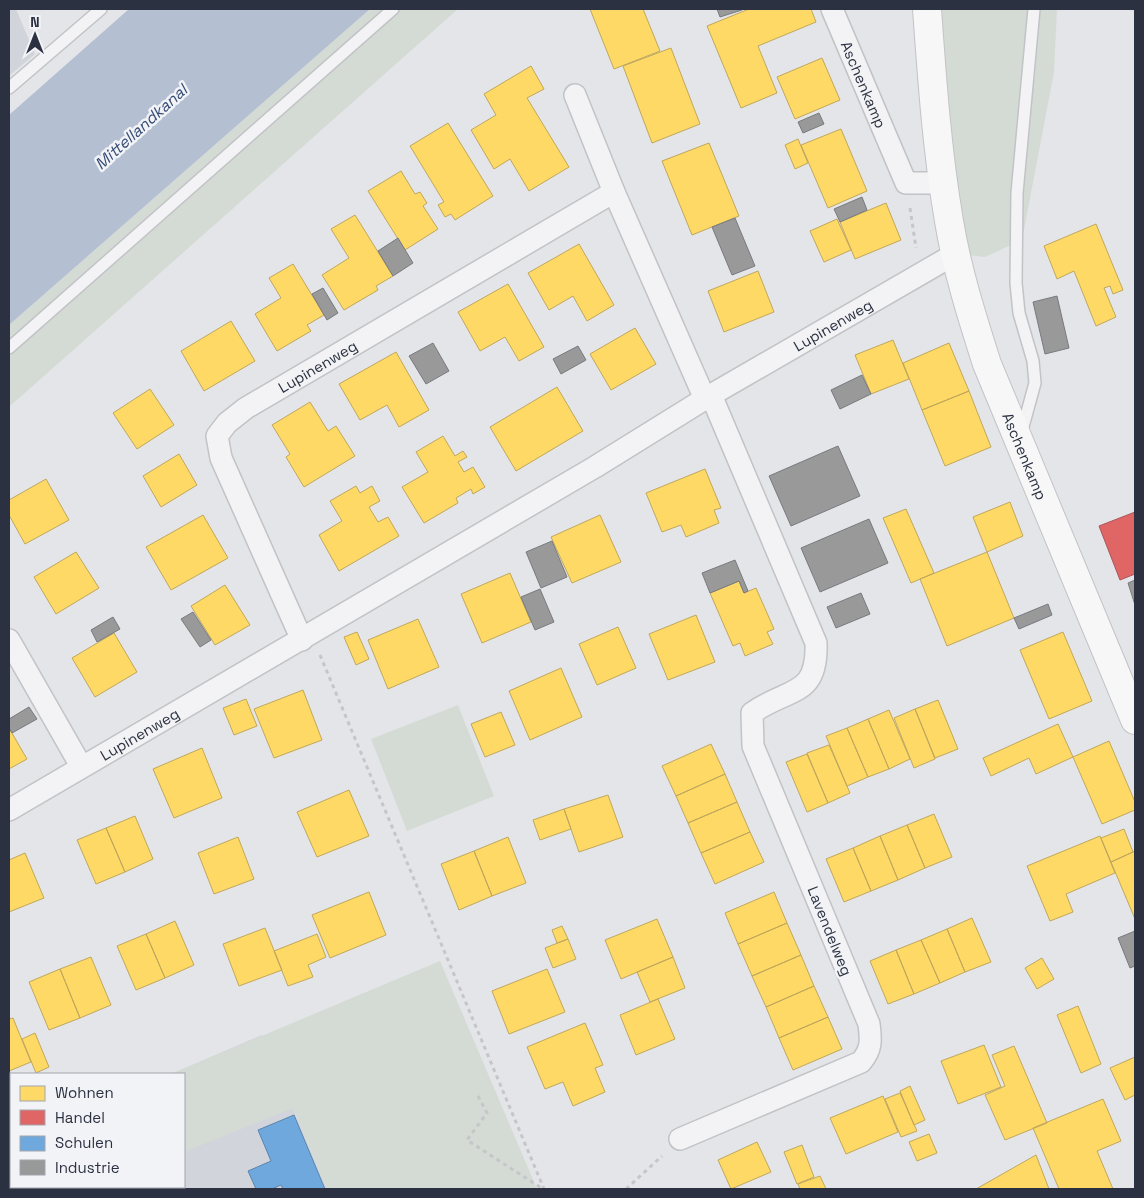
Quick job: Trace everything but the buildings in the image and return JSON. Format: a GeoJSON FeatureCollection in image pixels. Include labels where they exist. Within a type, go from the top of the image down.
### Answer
{"type":"FeatureCollection","features":[{"type":"Feature","properties":{"kind":"street","name":"Aschenkamp"},"geometry":{"type":"LineString","coordinates":[[832,9],[906,182]]}},
{"type":"Feature","properties":{"kind":"street","name":"Aschenkamp"},"geometry":{"type":"LineString","coordinates":[[927,9],[943,182],[955,254],[987,364],[1135,720]]}},
{"type":"Feature","properties":{"kind":"street"},"geometry":{"type":"LineString","coordinates":[[575,95],[614,192],[708,397]]}},
{"type":"Feature","properties":{"kind":"street"},"geometry":{"type":"LineString","coordinates":[[906,182],[943,182]]}},
{"type":"Feature","properties":{"kind":"street","name":"Lupinenweg"},"geometry":{"type":"LineString","coordinates":[[306,637],[221,458],[217,436],[227,423],[246,408],[614,192]]}},
{"type":"Feature","properties":{"kind":"street","name":"Lupinenweg"},"geometry":{"type":"LineString","coordinates":[[9,810],[595,467],[708,397],[955,254]]}},
{"type":"Feature","properties":{"kind":"street","name":"Lavendelweg"},"geometry":{"type":"LineString","coordinates":[[680,1138],[844,1071],[861,1062],[870,1051],[869,1024],[753,746],[752,714],[810,681],[815,670],[816,643],[708,397]]}},
{"type":"Feature","properties":{"kind":"street"},"geometry":{"type":"LineString","coordinates":[[9,640],[82,766]]}},
{"type":"Feature","properties":{"kind":"lane"},"geometry":{"type":"LineString","coordinates":[[9,88],[101,9]]}},
{"type":"Feature","properties":{"kind":"lane"},"geometry":{"type":"LineString","coordinates":[[9,348],[393,9]]}},
{"type":"Feature","properties":{"kind":"lane"},"geometry":{"type":"LineString","coordinates":[[1019,441],[1035,383],[1033,361],[1019,313],[1016,283],[1018,193],[1034,9]]}},
{"type":"Feature","properties":{"kind":"path"},"geometry":{"type":"LineString","coordinates":[[906,182],[917,254]]}},
{"type":"Feature","properties":{"kind":"path"},"geometry":{"type":"LineString","coordinates":[[306,637],[544,1189]]}},
{"type":"Feature","properties":{"kind":"path"},"geometry":{"type":"LineString","coordinates":[[478,1096],[487,1113],[467,1140],[544,1189]]}},
{"type":"Feature","properties":{"kind":"path"},"geometry":{"type":"LineString","coordinates":[[626,1189],[680,1138]]}},
{"type":"Feature","properties":{"kind":"shaded area"},"geometry":{"type":"Polygon","coordinates":[[[9,9],[16,9],[35,54],[9,76],[9,9]]]}},
{"type":"Feature","properties":{"kind":"shaded area"},"geometry":{"type":"Polygon","coordinates":[[[370,9],[458,9],[9,407],[9,325],[370,9]]]}},
{"type":"Feature","properties":{"kind":"shaded area"},"geometry":{"type":"Polygon","coordinates":[[[939,9],[1057,9],[1054,72],[1022,240],[985,257],[968,255],[950,148],[939,9]]]}},
{"type":"Feature","properties":{"kind":"shaded area"},"geometry":{"type":"Polygon","coordinates":[[[458,705],[494,796],[407,831],[371,739],[458,705]]]}},
{"type":"Feature","properties":{"kind":"shaded area"},"geometry":{"type":"Polygon","coordinates":[[[440,961],[537,1189],[327,1189],[293,1108],[185,1152],[185,1073],[173,1073],[440,961]]]}},
{"type":"Feature","properties":{"kind":"shaded area"},"geometry":{"type":"Polygon","coordinates":[[[262,1035],[327,1189],[9,1189],[10,1138],[10,1188],[185,1188],[185,1073],[173,1073],[262,1035]]]}},
{"type":"Feature","properties":{"kind":"shaded area"},"geometry":{"type":"Polygon","coordinates":[[[9,1143],[10,1188],[162,1189],[9,1189],[9,1143]]]}},
{"type":"Feature","properties":{"kind":"water","name":"Mittellandkanal"},"geometry":{"type":"Polygon","coordinates":[[[129,9],[370,9],[9,325],[9,115],[129,9]]]}}]}
